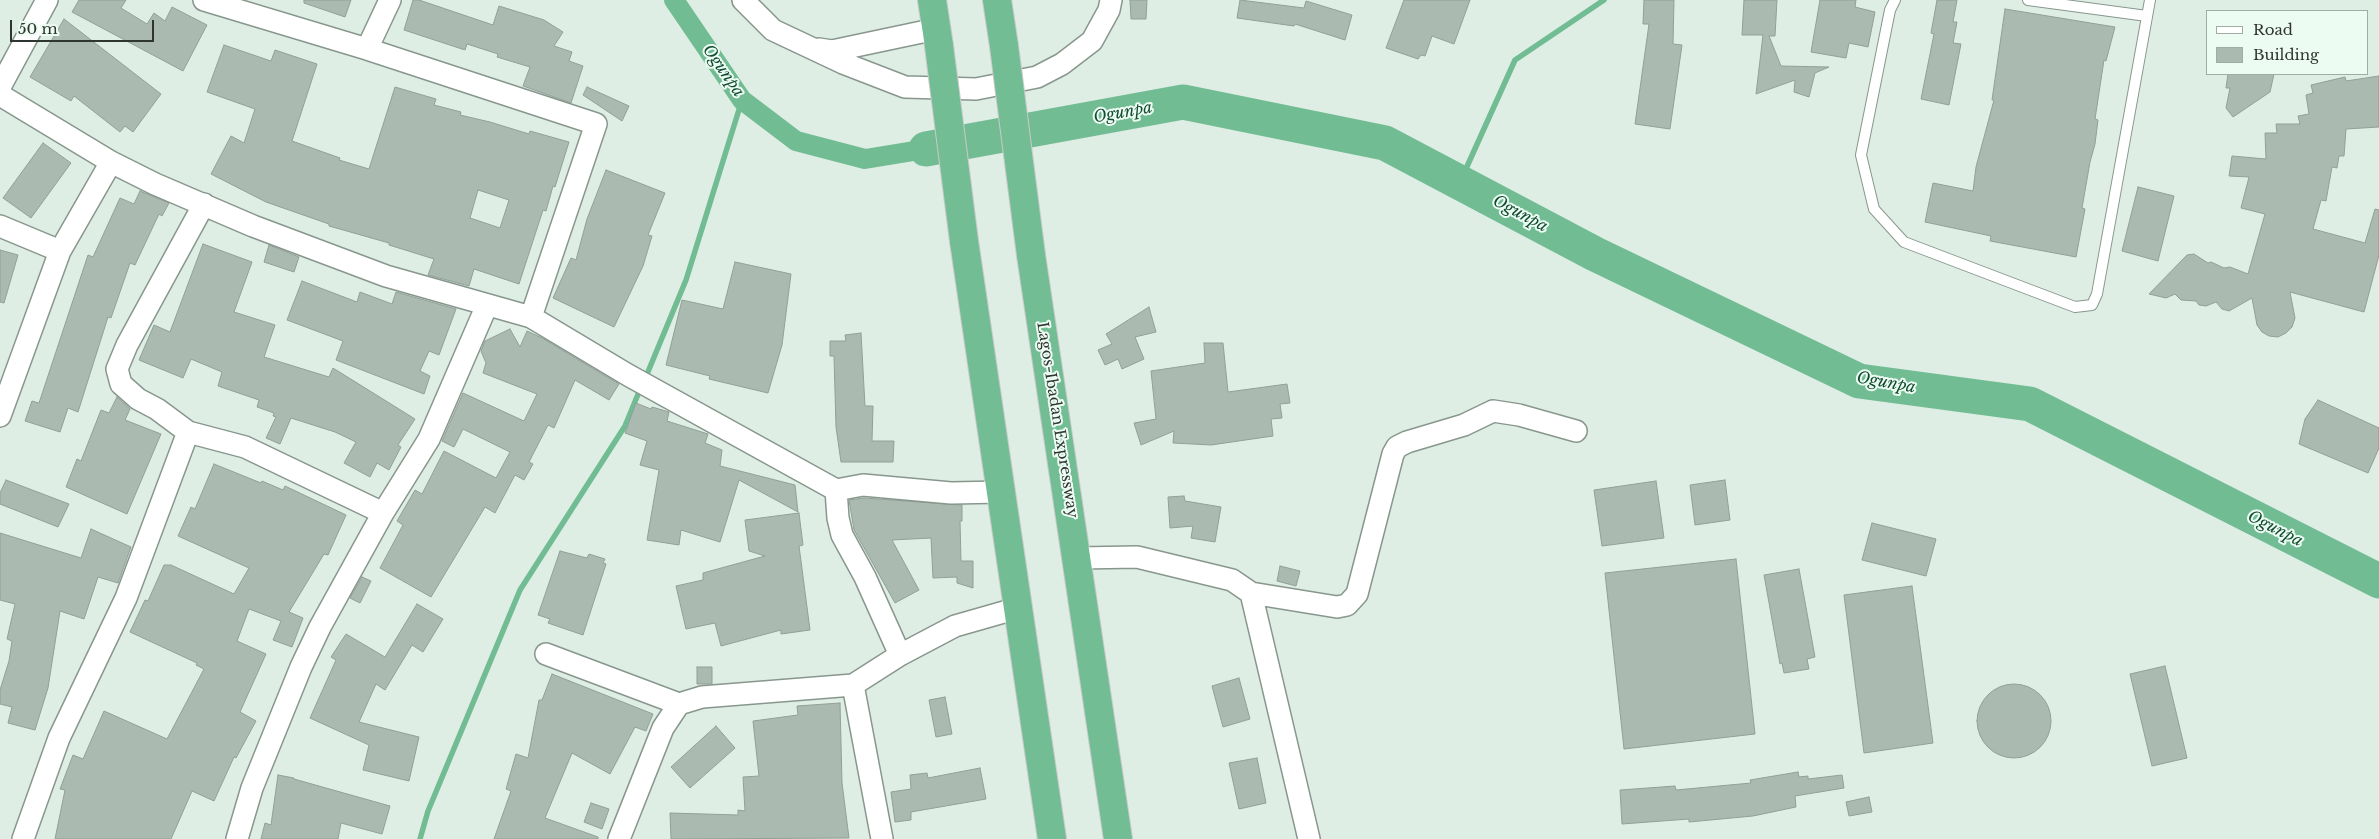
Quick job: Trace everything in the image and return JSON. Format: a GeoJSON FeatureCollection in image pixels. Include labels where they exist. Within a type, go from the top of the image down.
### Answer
{"type":"FeatureCollection","features":[{"type":"Feature","properties":{"kind":"highway"},"geometry":{"type":"LineString","coordinates":[[932,0],[964,241],[1052,839]]}},
{"type":"Feature","properties":{"kind":"highway","name":"Lagos-Ibadan Expressway"},"geometry":{"type":"LineString","coordinates":[[997,0],[1032,255],[1118,839]]}},
{"type":"Feature","properties":{"kind":"street"},"geometry":{"type":"LineString","coordinates":[[0,87],[47,0]]}},
{"type":"Feature","properties":{"kind":"street"},"geometry":{"type":"LineString","coordinates":[[204,0],[367,49],[596,124],[531,316]]}},
{"type":"Feature","properties":{"kind":"street"},"geometry":{"type":"LineString","coordinates":[[367,49],[390,0]]}},
{"type":"Feature","properties":{"kind":"street"},"geometry":{"type":"LineString","coordinates":[[743,0],[773,30],[809,48],[904,87],[976,89],[1036,77],[1062,64],[1092,41],[1109,10],[1111,0]]}},
{"type":"Feature","properties":{"kind":"street"},"geometry":{"type":"LineString","coordinates":[[809,48],[832,51],[938,38]]}},
{"type":"Feature","properties":{"kind":"street"},"geometry":{"type":"LineString","coordinates":[[0,95],[112,162],[252,226],[386,276],[531,316],[628,375],[836,490],[864,485],[951,493],[1001,492]]}},
{"type":"Feature","properties":{"kind":"street"},"geometry":{"type":"LineString","coordinates":[[0,416],[60,251],[112,162]]}},
{"type":"Feature","properties":{"kind":"street"},"geometry":{"type":"LineString","coordinates":[[204,204],[127,345],[117,369],[120,384],[138,399],[157,409],[188,432],[245,447],[383,513]]}},
{"type":"Feature","properties":{"kind":"street"},"geometry":{"type":"LineString","coordinates":[[0,226],[60,251]]}},
{"type":"Feature","properties":{"kind":"street"},"geometry":{"type":"LineString","coordinates":[[237,839],[252,788],[301,667],[320,627],[383,513],[429,439],[487,305]]}},
{"type":"Feature","properties":{"kind":"street"},"geometry":{"type":"LineString","coordinates":[[1078,558],[1137,557],[1232,580],[1251,594],[1337,607],[1347,605],[1357,594],[1393,454],[1397,447],[1406,442],[1464,425],[1493,411],[1519,415],[1576,432]]}},
{"type":"Feature","properties":{"kind":"street"},"geometry":{"type":"LineString","coordinates":[[23,839],[59,738],[126,598],[188,432]]}},
{"type":"Feature","properties":{"kind":"street"},"geometry":{"type":"LineString","coordinates":[[836,490],[838,518],[842,535],[865,577],[900,655]]}},
{"type":"Feature","properties":{"kind":"street"},"geometry":{"type":"LineString","coordinates":[[1251,594],[1309,839]]}},
{"type":"Feature","properties":{"kind":"street"},"geometry":{"type":"LineString","coordinates":[[546,654],[679,704],[702,697],[853,685],[900,655],[955,626],[1018,608]]}},
{"type":"Feature","properties":{"kind":"street"},"geometry":{"type":"LineString","coordinates":[[853,685],[882,839]]}},
{"type":"Feature","properties":{"kind":"street"},"geometry":{"type":"LineString","coordinates":[[619,839],[663,728],[679,704]]}},
{"type":"Feature","properties":{"kind":"lane"},"geometry":{"type":"LineString","coordinates":[[1895,0],[1890,10],[1861,155],[1874,209],[1904,242],[2075,307],[2092,305],[2096,294],[2150,0]]}},
{"type":"Feature","properties":{"kind":"lane"},"geometry":{"type":"LineString","coordinates":[[2028,0],[2147,16]]}},
{"type":"Feature","properties":{"kind":"building"},"geometry":{"type":"Polygon","coordinates":[[[79,0],[126,0],[121,8],[147,24],[154,13],[165,21],[172,7],[207,25],[183,71],[72,12],[79,0]]]}},
{"type":"Feature","properties":{"kind":"building"},"geometry":{"type":"Polygon","coordinates":[[[304,0],[351,0],[345,17],[304,3],[304,0]]]}},
{"type":"Feature","properties":{"kind":"building"},"geometry":{"type":"Polygon","coordinates":[[[413,0],[419,0],[493,25],[499,6],[544,20],[563,32],[554,46],[572,52],[569,61],[583,66],[571,103],[523,86],[530,67],[497,57],[498,54],[467,44],[465,50],[404,30],[413,0]]]}},
{"type":"Feature","properties":{"kind":"building"},"geometry":{"type":"Polygon","coordinates":[[[1130,0],[1147,0],[1146,19],[1131,19],[1130,0]]]}},
{"type":"Feature","properties":{"kind":"building"},"geometry":{"type":"Polygon","coordinates":[[[1240,0],[1304,8],[1306,1],[1352,15],[1345,40],[1295,24],[1294,26],[1237,18],[1240,0]]]}},
{"type":"Feature","properties":{"kind":"building"},"geometry":{"type":"Polygon","coordinates":[[[1404,0],[1470,0],[1454,44],[1432,36],[1425,56],[1421,55],[1418,59],[1386,48],[1404,0]]]}},
{"type":"Feature","properties":{"kind":"building"},"geometry":{"type":"Polygon","coordinates":[[[1644,0],[1674,0],[1673,44],[1682,45],[1670,129],[1635,124],[1649,24],[1643,24],[1644,0]]]}},
{"type":"Feature","properties":{"kind":"building"},"geometry":{"type":"Polygon","coordinates":[[[1744,0],[1777,0],[1775,36],[1769,36],[1781,66],[1829,67],[1815,73],[1809,97],[1794,92],[1795,80],[1756,94],[1763,35],[1742,35],[1744,0]]]}},
{"type":"Feature","properties":{"kind":"building"},"geometry":{"type":"Polygon","coordinates":[[[1820,0],[1856,0],[1855,7],[1875,12],[1868,47],[1849,43],[1846,58],[1811,52],[1820,0]]]}},
{"type":"Feature","properties":{"kind":"building"},"geometry":{"type":"Polygon","coordinates":[[[1937,0],[1957,0],[1953,22],[1957,22],[1953,43],[1961,44],[1949,105],[1921,99],[1934,34],[1931,33],[1937,0]]]}},
{"type":"Feature","properties":{"kind":"building"},"geometry":{"type":"Polygon","coordinates":[[[2005,9],[2115,27],[2106,61],[2104,60],[2095,119],[2098,120],[2095,144],[2082,208],[2085,209],[2076,257],[1990,241],[1991,236],[1925,222],[1933,183],[1973,191],[1976,167],[1994,100],[1992,100],[2005,9]]]}},
{"type":"Feature","properties":{"kind":"building"},"geometry":{"type":"Polygon","coordinates":[[[64,19],[161,94],[133,132],[125,126],[120,132],[74,96],[71,101],[30,77],[64,19]]]}},
{"type":"Feature","properties":{"kind":"building"},"geometry":{"type":"Polygon","coordinates":[[[224,45],[271,61],[275,50],[317,64],[292,141],[340,158],[339,160],[369,169],[395,87],[436,99],[434,105],[461,112],[460,115],[529,134],[530,131],[569,142],[546,211],[543,210],[519,284],[474,269],[469,286],[428,275],[434,259],[389,245],[389,243],[329,226],[329,224],[266,202],[211,174],[231,136],[244,143],[255,109],[207,92],[224,45]],[[478,190],[470,218],[500,228],[509,200],[478,190]]]}},
{"type":"Feature","properties":{"kind":"building"},"geometry":{"type":"Polygon","coordinates":[[[2228,75],[2274,75],[2270,92],[2233,117],[2226,108],[2230,88],[2226,88],[2228,75]]]}},
{"type":"Feature","properties":{"kind":"building"},"geometry":{"type":"Polygon","coordinates":[[[2379,76],[2379,127],[2346,129],[2344,156],[2339,156],[2337,168],[2332,167],[2326,201],[2321,200],[2313,229],[2365,243],[2375,209],[2379,210],[2379,255],[2364,312],[2290,292],[2295,318],[2292,327],[2278,337],[2269,336],[2262,332],[2257,325],[2252,298],[2229,311],[2222,309],[2216,302],[2206,306],[2199,305],[2196,301],[2181,300],[2175,294],[2166,298],[2149,294],[2187,255],[2194,254],[2208,263],[2211,262],[2224,268],[2230,267],[2248,274],[2265,214],[2241,208],[2249,177],[2229,176],[2232,156],[2266,159],[2265,133],[2277,133],[2276,124],[2300,124],[2298,116],[2309,114],[2306,95],[2313,93],[2311,85],[2345,77],[2346,81],[2379,76]]]}},
{"type":"Feature","properties":{"kind":"building"},"geometry":{"type":"Polygon","coordinates":[[[587,87],[629,106],[622,121],[583,95],[587,87]]]}},
{"type":"Feature","properties":{"kind":"building"},"geometry":{"type":"Polygon","coordinates":[[[43,143],[71,163],[31,218],[3,198],[43,143]]]}},
{"type":"Feature","properties":{"kind":"building"},"geometry":{"type":"Polygon","coordinates":[[[606,170],[665,193],[648,235],[652,236],[643,266],[614,327],[553,298],[571,258],[576,260],[587,219],[606,170]]]}},
{"type":"Feature","properties":{"kind":"building"},"geometry":{"type":"Polygon","coordinates":[[[2138,187],[2174,196],[2158,261],[2122,251],[2138,187]]]}},
{"type":"Feature","properties":{"kind":"building"},"geometry":{"type":"Polygon","coordinates":[[[140,191],[169,203],[162,216],[159,214],[135,265],[130,263],[111,318],[108,317],[78,412],[68,408],[60,432],[25,421],[32,401],[39,403],[88,255],[93,257],[120,198],[134,204],[140,191]]]}},
{"type":"Feature","properties":{"kind":"building"},"geometry":{"type":"Polygon","coordinates":[[[203,244],[252,262],[234,312],[275,325],[264,357],[329,377],[333,368],[415,419],[398,445],[401,447],[389,470],[377,463],[370,477],[344,463],[356,442],[335,432],[291,418],[280,444],[266,438],[276,417],[273,416],[274,413],[257,407],[259,400],[218,386],[222,372],[191,359],[183,378],[139,360],[154,325],[170,332],[203,244]]]}},
{"type":"Feature","properties":{"kind":"building"},"geometry":{"type":"Polygon","coordinates":[[[269,245],[299,257],[294,272],[264,262],[269,245]]]}},
{"type":"Feature","properties":{"kind":"building"},"geometry":{"type":"Polygon","coordinates":[[[0,250],[18,255],[4,303],[0,302],[0,250]]]}},
{"type":"Feature","properties":{"kind":"building"},"geometry":{"type":"Polygon","coordinates":[[[735,262],[791,274],[782,345],[768,393],[709,379],[710,376],[666,365],[682,300],[723,309],[735,262]]]}},
{"type":"Feature","properties":{"kind":"building"},"geometry":{"type":"Polygon","coordinates":[[[302,281],[357,302],[360,292],[392,304],[396,292],[456,309],[439,355],[429,351],[420,371],[430,376],[424,394],[336,360],[343,341],[287,320],[302,281]]]}},
{"type":"Feature","properties":{"kind":"building"},"geometry":{"type":"Polygon","coordinates":[[[1149,307],[1156,332],[1135,337],[1144,359],[1122,369],[1118,359],[1105,365],[1098,350],[1112,344],[1106,334],[1149,307]]]}},
{"type":"Feature","properties":{"kind":"building"},"geometry":{"type":"Polygon","coordinates":[[[510,329],[520,347],[527,331],[619,384],[609,400],[575,380],[554,428],[548,425],[529,462],[533,464],[524,480],[515,475],[495,513],[485,507],[431,597],[380,568],[403,525],[397,521],[415,490],[422,494],[444,451],[496,478],[510,452],[463,429],[454,447],[442,441],[463,393],[524,421],[537,394],[483,373],[486,363],[481,351],[485,341],[510,329]]]}},
{"type":"Feature","properties":{"kind":"building"},"geometry":{"type":"Polygon","coordinates":[[[861,333],[865,406],[873,406],[872,441],[894,441],[893,462],[841,462],[836,427],[834,356],[830,356],[830,341],[846,341],[845,335],[861,333]]]}},
{"type":"Feature","properties":{"kind":"building"},"geometry":{"type":"Polygon","coordinates":[[[1204,343],[1223,343],[1228,392],[1287,384],[1290,403],[1280,404],[1282,418],[1271,419],[1273,436],[1211,445],[1173,443],[1174,431],[1141,445],[1134,423],[1156,419],[1151,371],[1205,363],[1204,343]]]}},
{"type":"Feature","properties":{"kind":"building"},"geometry":{"type":"Polygon","coordinates":[[[117,397],[130,409],[125,420],[161,434],[127,514],[66,487],[77,459],[81,461],[101,410],[109,413],[117,397]]]}},
{"type":"Feature","properties":{"kind":"building"},"geometry":{"type":"Polygon","coordinates":[[[2318,400],[2379,428],[2379,448],[2368,473],[2299,444],[2305,419],[2318,400]]]}},
{"type":"Feature","properties":{"kind":"building"},"geometry":{"type":"Polygon","coordinates":[[[636,403],[651,409],[652,407],[669,412],[667,421],[708,434],[705,443],[722,450],[720,466],[795,485],[798,512],[739,480],[720,542],[681,530],[679,545],[647,540],[659,470],[640,465],[647,441],[625,433],[636,403]]]}},
{"type":"Feature","properties":{"kind":"building"},"geometry":{"type":"Polygon","coordinates":[[[214,464],[283,490],[285,486],[346,515],[328,555],[324,554],[289,612],[303,618],[292,647],[273,640],[281,621],[249,609],[237,641],[266,654],[240,712],[256,721],[236,758],[234,757],[214,801],[192,791],[171,839],[55,839],[65,790],[60,789],[73,755],[83,759],[104,711],[167,739],[204,669],[196,665],[197,663],[130,632],[145,600],[148,601],[164,565],[171,565],[234,594],[249,568],[178,536],[191,507],[195,509],[214,464]]]}},
{"type":"Feature","properties":{"kind":"building"},"geometry":{"type":"Polygon","coordinates":[[[6,480],[69,504],[58,527],[0,504],[0,493],[6,480]]]}},
{"type":"Feature","properties":{"kind":"building"},"geometry":{"type":"Polygon","coordinates":[[[1725,480],[1730,520],[1695,525],[1690,485],[1725,480]]]}},
{"type":"Feature","properties":{"kind":"building"},"geometry":{"type":"Polygon","coordinates":[[[1656,481],[1664,538],[1602,546],[1594,490],[1656,481]]]}},
{"type":"Feature","properties":{"kind":"building"},"geometry":{"type":"Polygon","coordinates":[[[1184,496],[1185,501],[1221,507],[1215,542],[1191,538],[1193,526],[1170,528],[1168,497],[1184,496]]]}},
{"type":"Feature","properties":{"kind":"building"},"geometry":{"type":"Polygon","coordinates":[[[864,498],[962,505],[962,521],[960,521],[961,561],[973,561],[973,588],[957,583],[957,577],[933,578],[931,538],[892,540],[919,590],[895,603],[854,530],[849,500],[864,498]]]}},
{"type":"Feature","properties":{"kind":"building"},"geometry":{"type":"Polygon","coordinates":[[[799,513],[803,545],[799,546],[810,630],[781,634],[781,630],[721,646],[715,623],[686,629],[676,586],[703,580],[703,573],[765,556],[749,551],[745,520],[799,513]]]}},
{"type":"Feature","properties":{"kind":"building"},"geometry":{"type":"Polygon","coordinates":[[[1872,523],[1936,539],[1926,576],[1862,560],[1872,523]]]}},
{"type":"Feature","properties":{"kind":"building"},"geometry":{"type":"Polygon","coordinates":[[[91,529],[131,547],[118,583],[98,577],[84,619],[60,611],[48,688],[35,730],[8,723],[12,707],[0,704],[0,690],[9,661],[12,641],[7,639],[15,604],[0,600],[0,533],[81,558],[91,529]]]}},
{"type":"Feature","properties":{"kind":"building"},"geometry":{"type":"Polygon","coordinates":[[[560,551],[587,558],[589,554],[605,559],[603,563],[606,564],[583,635],[548,623],[550,619],[538,615],[560,551]]]}},
{"type":"Feature","properties":{"kind":"building"},"geometry":{"type":"Polygon","coordinates":[[[1736,559],[1755,734],[1624,749],[1605,573],[1736,559]]]}},
{"type":"Feature","properties":{"kind":"building"},"geometry":{"type":"Polygon","coordinates":[[[1280,566],[1300,571],[1296,586],[1277,581],[1280,566]]]}},
{"type":"Feature","properties":{"kind":"building"},"geometry":{"type":"Polygon","coordinates":[[[1799,569],[1815,657],[1807,659],[1809,669],[1784,673],[1782,663],[1780,664],[1764,575],[1799,569]]]}},
{"type":"Feature","properties":{"kind":"building"},"geometry":{"type":"Polygon","coordinates":[[[362,577],[371,581],[360,603],[350,598],[362,577]]]}},
{"type":"Feature","properties":{"kind":"building"},"geometry":{"type":"Polygon","coordinates":[[[1912,586],[1933,743],[1864,753],[1844,595],[1912,586]]]}},
{"type":"Feature","properties":{"kind":"building"},"geometry":{"type":"Polygon","coordinates":[[[417,604],[443,619],[423,652],[412,645],[385,690],[376,684],[359,722],[419,737],[409,781],[363,770],[369,745],[310,718],[336,660],[331,657],[346,634],[385,657],[417,604]]]}},
{"type":"Feature","properties":{"kind":"building"},"geometry":{"type":"Polygon","coordinates":[[[2165,666],[2187,758],[2152,766],[2130,674],[2165,666]]]}},
{"type":"Feature","properties":{"kind":"building"},"geometry":{"type":"Polygon","coordinates":[[[697,667],[712,667],[712,684],[697,684],[697,667]]]}},
{"type":"Feature","properties":{"kind":"building"},"geometry":{"type":"Polygon","coordinates":[[[552,674],[653,714],[646,731],[635,727],[610,774],[572,753],[545,818],[598,837],[598,839],[494,839],[511,791],[506,789],[516,754],[528,758],[539,700],[542,700],[552,674]]]}},
{"type":"Feature","properties":{"kind":"building"},"geometry":{"type":"Polygon","coordinates":[[[1239,678],[1250,719],[1223,727],[1212,686],[1239,678]]]}},
{"type":"Feature","properties":{"kind":"building"},"geometry":{"type":"Polygon","coordinates":[[[2014,684],[2028,687],[2040,695],[2048,707],[2051,721],[2048,735],[2040,747],[2028,755],[2014,758],[2000,755],[1988,747],[1980,735],[1977,721],[1980,707],[1988,695],[2000,687],[2014,684]]]}},
{"type":"Feature","properties":{"kind":"building"},"geometry":{"type":"Polygon","coordinates":[[[945,697],[952,734],[936,737],[929,700],[945,697]]]}},
{"type":"Feature","properties":{"kind":"building"},"geometry":{"type":"Polygon","coordinates":[[[840,703],[842,783],[849,838],[671,839],[670,813],[738,815],[738,810],[745,811],[743,777],[759,776],[753,721],[798,715],[797,706],[840,703]]]}},
{"type":"Feature","properties":{"kind":"building"},"geometry":{"type":"Polygon","coordinates":[[[716,726],[735,748],[690,788],[671,767],[716,726]]]}},
{"type":"Feature","properties":{"kind":"building"},"geometry":{"type":"Polygon","coordinates":[[[1257,758],[1266,803],[1239,809],[1229,763],[1257,758]]]}},
{"type":"Feature","properties":{"kind":"building"},"geometry":{"type":"Polygon","coordinates":[[[980,768],[986,799],[911,812],[911,820],[895,822],[891,792],[911,789],[910,775],[927,773],[928,778],[980,768]]]}},
{"type":"Feature","properties":{"kind":"building"},"geometry":{"type":"Polygon","coordinates":[[[1798,772],[1799,777],[1808,776],[1808,779],[1842,775],[1844,788],[1795,796],[1796,807],[1753,816],[1689,822],[1689,819],[1622,824],[1620,790],[1675,786],[1676,790],[1751,783],[1750,780],[1798,772]]]}},
{"type":"Feature","properties":{"kind":"building"},"geometry":{"type":"Polygon","coordinates":[[[278,775],[390,806],[382,834],[341,823],[338,839],[261,839],[265,823],[271,825],[278,775]]]}},
{"type":"Feature","properties":{"kind":"building"},"geometry":{"type":"Polygon","coordinates":[[[1869,797],[1872,812],[1849,816],[1846,802],[1869,797]]]}},
{"type":"Feature","properties":{"kind":"building"},"geometry":{"type":"Polygon","coordinates":[[[591,803],[609,809],[602,829],[584,822],[591,803]]]}},
{"type":"Feature","properties":{"kind":"waterway","name":"Ogunpa"},"geometry":{"type":"LineString","coordinates":[[674,0],[742,100],[796,141],[865,159],[926,149]]}},
{"type":"Feature","properties":{"kind":"waterway"},"geometry":{"type":"LineString","coordinates":[[1460,182],[1515,60],[1604,0]]}},
{"type":"Feature","properties":{"kind":"waterway"},"geometry":{"type":"LineString","coordinates":[[645,379],[686,280],[742,100]]}},
{"type":"Feature","properties":{"kind":"waterway","name":"Ogunpa"},"geometry":{"type":"LineString","coordinates":[[926,149],[1183,102],[1385,143],[1595,254],[1859,381],[2030,404],[2379,581]]}},
{"type":"Feature","properties":{"kind":"waterway"},"geometry":{"type":"LineString","coordinates":[[420,839],[428,811],[520,590],[625,426],[641,387]]}}]}
